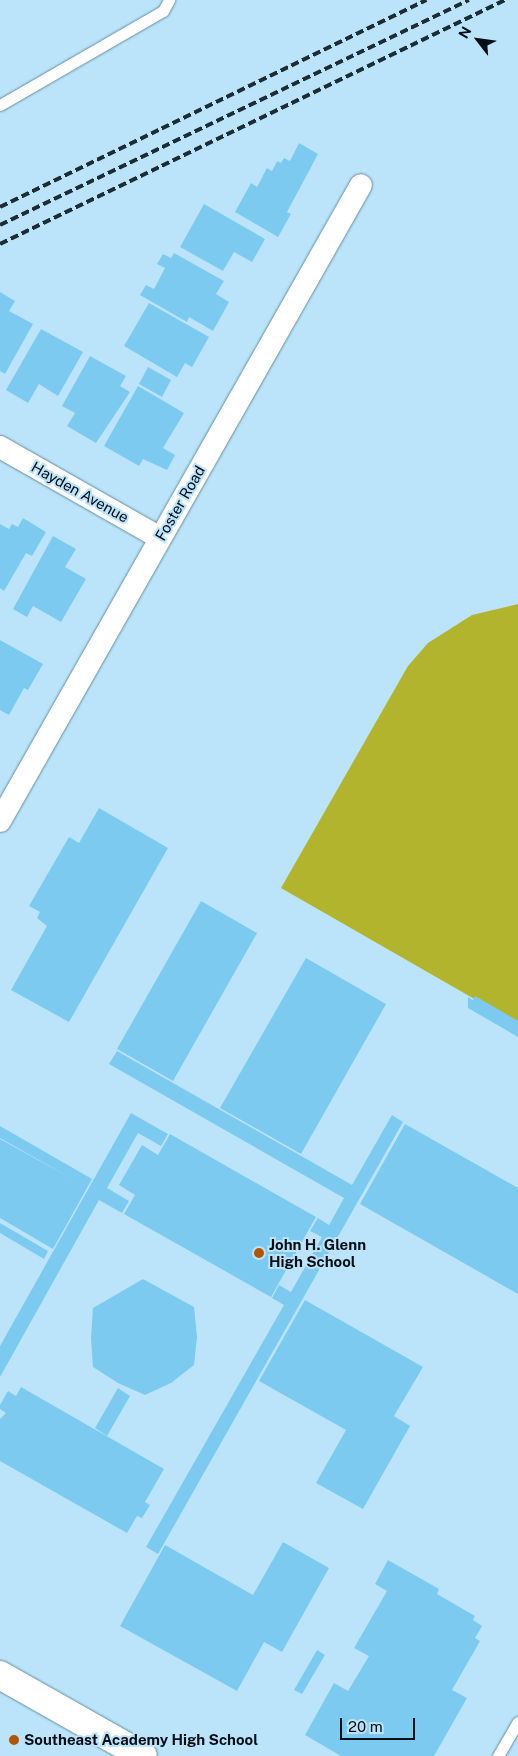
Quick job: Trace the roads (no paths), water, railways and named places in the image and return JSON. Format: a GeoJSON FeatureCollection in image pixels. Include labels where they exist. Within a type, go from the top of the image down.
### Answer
{"type":"FeatureCollection","features":[{"type":"Feature","properties":{"kind":"street","name":"Foster Road"},"geometry":{"type":"LineString","coordinates":[[0,821],[8,787],[160,538],[361,184]]}},
{"type":"Feature","properties":{"kind":"street","name":"Hayden Avenue"},"geometry":{"type":"LineString","coordinates":[[0,447],[160,538]]}},
{"type":"Feature","properties":{"kind":"street"},"geometry":{"type":"LineString","coordinates":[[0,1675],[142,1756]]}},
{"type":"Feature","properties":{"kind":"lane"},"geometry":{"type":"LineString","coordinates":[[0,105],[163,11],[169,0]]}},
{"type":"Feature","properties":{"kind":"lane"},"geometry":{"type":"LineString","coordinates":[[498,1756],[518,1722]]}},
{"type":"Feature","properties":{"kind":"railway"},"geometry":{"type":"LineString","coordinates":[[0,207],[426,0]]}},
{"type":"Feature","properties":{"kind":"railway"},"geometry":{"type":"LineString","coordinates":[[0,225],[469,0]]}},
{"type":"Feature","properties":{"kind":"railway"},"geometry":{"type":"LineString","coordinates":[[0,244],[505,0]]}},
{"type":"Feature","properties":{"kind":"place","name":"John H. Glenn High School"},"geometry":{"type":"Point","coordinates":[259,1253]}},
{"type":"Feature","properties":{"kind":"place","name":"Southeast Academy High School"},"geometry":{"type":"Point","coordinates":[14,1740]}}]}
